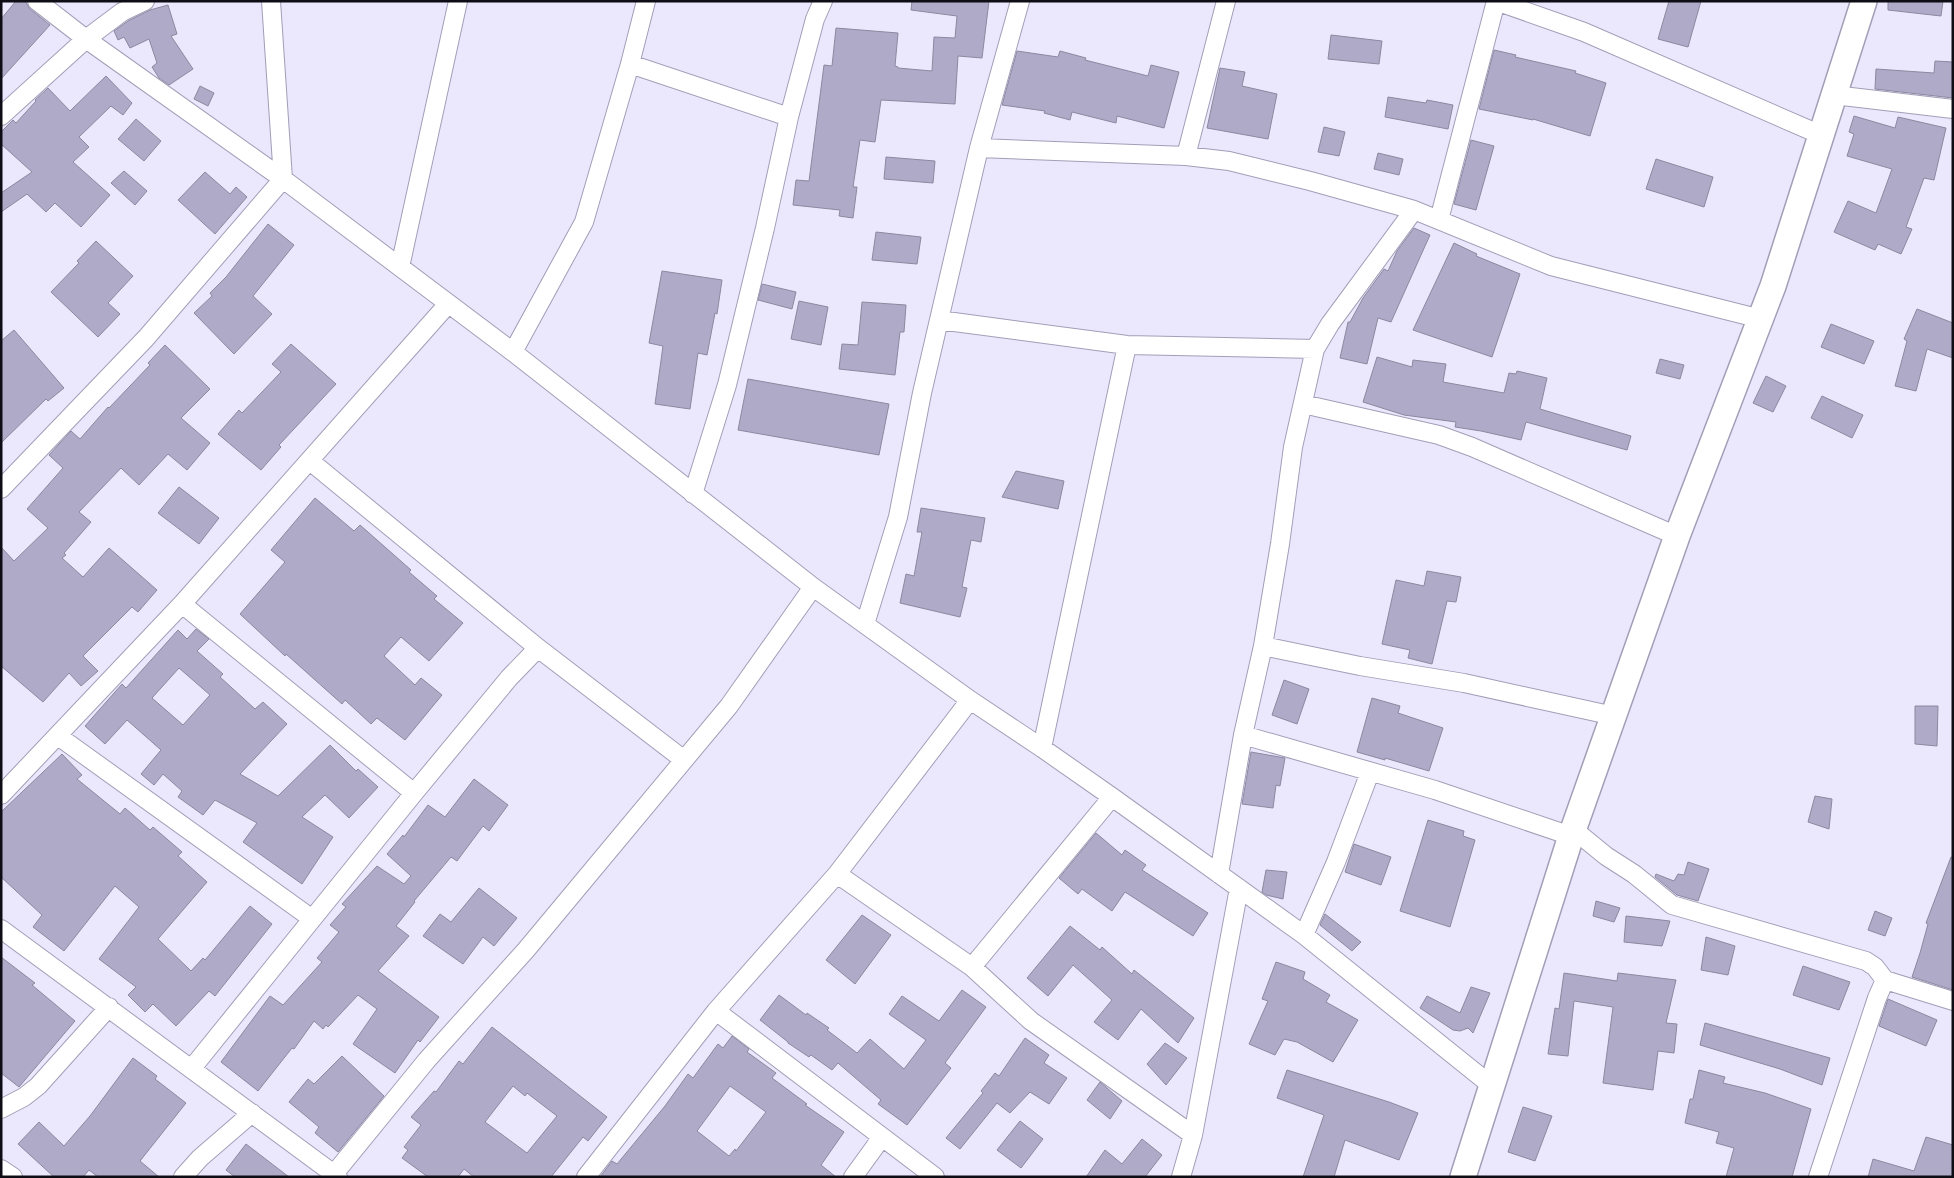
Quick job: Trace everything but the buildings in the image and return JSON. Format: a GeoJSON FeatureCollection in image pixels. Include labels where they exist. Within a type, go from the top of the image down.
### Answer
{"type":"FeatureCollection","features":[{"type":"Feature","properties":{"kind":"main road"},"geometry":{"type":"LineString","coordinates":[[1463,1177],[1572,832],[1677,536],[1761,319],[1864,1]]}},
{"type":"Feature","properties":{"kind":"street"},"geometry":{"type":"LineString","coordinates":[[37,1],[86,39],[283,179],[513,352],[813,587],[970,700],[1112,797],[1304,936],[1492,1086]]}},
{"type":"Feature","properties":{"kind":"street"},"geometry":{"type":"LineString","coordinates":[[1,116],[86,39],[122,12],[145,1]]}},
{"type":"Feature","properties":{"kind":"street"},"geometry":{"type":"LineString","coordinates":[[1,488],[146,338],[283,179],[271,1]]}},
{"type":"Feature","properties":{"kind":"street"},"geometry":{"type":"LineString","coordinates":[[400,268],[458,1]]}},
{"type":"Feature","properties":{"kind":"street"},"geometry":{"type":"LineString","coordinates":[[513,352],[584,222],[630,64],[646,1]]}},
{"type":"Feature","properties":{"kind":"street"},"geometry":{"type":"LineString","coordinates":[[693,494],[727,385],[766,228],[789,117],[815,19],[823,1]]}},
{"type":"Feature","properties":{"kind":"street"},"geometry":{"type":"LineString","coordinates":[[865,624],[898,517],[922,392],[979,148],[1020,1]]}},
{"type":"Feature","properties":{"kind":"street"},"geometry":{"type":"LineString","coordinates":[[1186,156],[1226,1]]}},
{"type":"Feature","properties":{"kind":"street"},"geometry":{"type":"LineString","coordinates":[[1438,220],[1496,1],[1584,32],[1821,135]]}},
{"type":"Feature","properties":{"kind":"street"},"geometry":{"type":"LineString","coordinates":[[630,64],[789,117]]}},
{"type":"Feature","properties":{"kind":"street"},"geometry":{"type":"LineString","coordinates":[[1834,95],[1953,109]]}},
{"type":"Feature","properties":{"kind":"street"},"geometry":{"type":"LineString","coordinates":[[979,148],[1186,156],[1229,161],[1414,210],[1551,266],[1761,319]]}},
{"type":"Feature","properties":{"kind":"street"},"geometry":{"type":"LineString","coordinates":[[1219,874],[1243,734],[1263,646],[1294,447],[1316,350],[1330,324],[1414,210]]}},
{"type":"Feature","properties":{"kind":"street"},"geometry":{"type":"LineString","coordinates":[[1,795],[182,604],[448,304]]}},
{"type":"Feature","properties":{"kind":"street"},"geometry":{"type":"LineString","coordinates":[[939,320],[1127,345],[1316,350]]}},
{"type":"Feature","properties":{"kind":"street"},"geometry":{"type":"LineString","coordinates":[[1042,748],[1127,345]]}},
{"type":"Feature","properties":{"kind":"street"},"geometry":{"type":"LineString","coordinates":[[1304,404],[1439,435],[1472,447],[1677,536]]}},
{"type":"Feature","properties":{"kind":"street"},"geometry":{"type":"LineString","coordinates":[[310,460],[538,648],[684,760]]}},
{"type":"Feature","properties":{"kind":"street"},"geometry":{"type":"LineString","coordinates":[[1,929],[336,1175],[427,1060],[526,950],[728,706],[813,587]]}},
{"type":"Feature","properties":{"kind":"street"},"geometry":{"type":"LineString","coordinates":[[182,604],[414,793]]}},
{"type":"Feature","properties":{"kind":"street"},"geometry":{"type":"LineString","coordinates":[[1263,646],[1360,666],[1464,683],[1614,716]]}},
{"type":"Feature","properties":{"kind":"street"},"geometry":{"type":"LineString","coordinates":[[192,1068],[311,918],[509,678],[538,648]]}},
{"type":"Feature","properties":{"kind":"street"},"geometry":{"type":"LineString","coordinates":[[586,1177],[716,1010],[837,874],[970,700]]}},
{"type":"Feature","properties":{"kind":"street"},"geometry":{"type":"LineString","coordinates":[[1243,734],[1572,832],[1634,874],[1672,906],[1866,961],[1875,966],[1885,980],[1953,1001]]}},
{"type":"Feature","properties":{"kind":"street"},"geometry":{"type":"LineString","coordinates":[[58,736],[311,918]]}},
{"type":"Feature","properties":{"kind":"street"},"geometry":{"type":"LineString","coordinates":[[1304,936],[1339,854],[1370,772]]}},
{"type":"Feature","properties":{"kind":"street"},"geometry":{"type":"LineString","coordinates":[[972,967],[1112,797]]}},
{"type":"Feature","properties":{"kind":"street"},"geometry":{"type":"LineString","coordinates":[[837,874],[972,967],[1032,1021],[1193,1135]]}},
{"type":"Feature","properties":{"kind":"street"},"geometry":{"type":"LineString","coordinates":[[1182,1177],[1193,1135],[1239,888]]}},
{"type":"Feature","properties":{"kind":"street"},"geometry":{"type":"LineString","coordinates":[[1818,1177],[1877,998],[1885,980]]}},
{"type":"Feature","properties":{"kind":"street"},"geometry":{"type":"LineString","coordinates":[[1,1109],[24,1097],[38,1086],[109,1007]]}},
{"type":"Feature","properties":{"kind":"street"},"geometry":{"type":"LineString","coordinates":[[716,1010],[935,1177]]}},
{"type":"Feature","properties":{"kind":"street"},"geometry":{"type":"LineString","coordinates":[[183,1177],[200,1158],[252,1112]]}},
{"type":"Feature","properties":{"kind":"street"},"geometry":{"type":"LineString","coordinates":[[853,1177],[882,1137]]}},
{"type":"Feature","properties":{"kind":"street"},"geometry":{"type":"LineString","coordinates":[[1,1169],[13,1177]]}}]}
